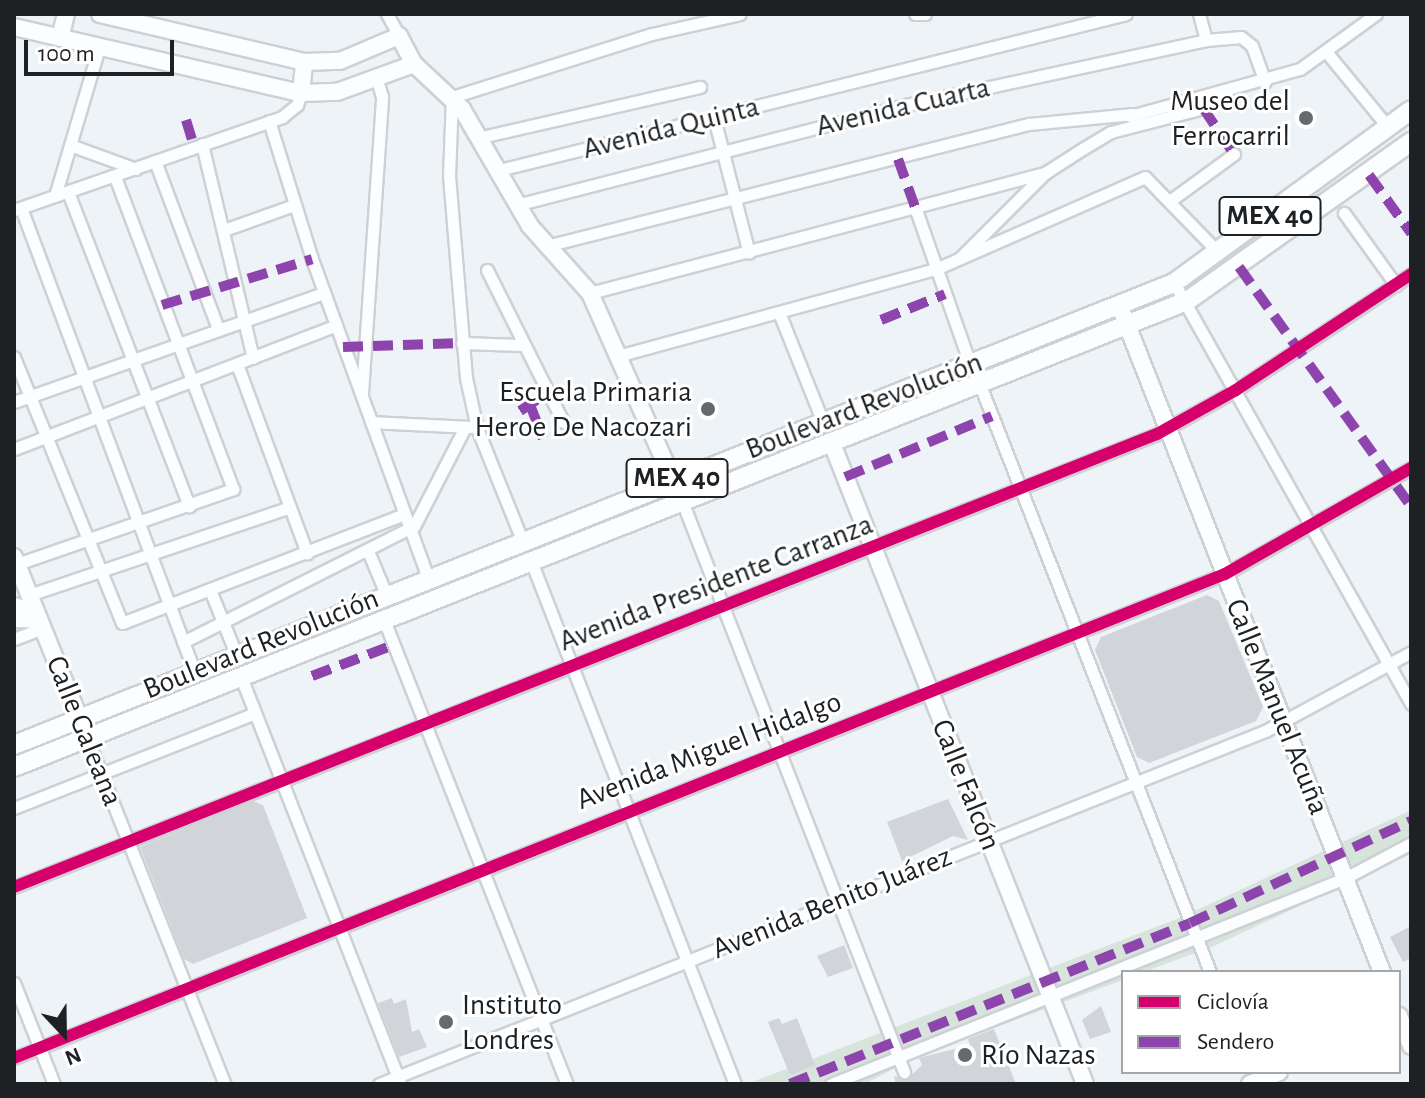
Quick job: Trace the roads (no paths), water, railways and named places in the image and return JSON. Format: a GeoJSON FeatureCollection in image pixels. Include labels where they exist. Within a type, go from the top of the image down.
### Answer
{"type":"FeatureCollection","features":[{"type":"Feature","properties":{"kind":"main road","name":"Boulevard Revolución"},"geometry":{"type":"LineString","coordinates":[[14,745],[822,420],[1124,316],[1219,253],[1411,110]]}},
{"type":"Feature","properties":{"kind":"main road","name":"MEX 40"},"geometry":{"type":"LineString","coordinates":[[14,767],[831,441],[980,385],[1124,316],[1187,301],[1411,142]]}},
{"type":"Feature","properties":{"kind":"street"},"geometry":{"type":"LineString","coordinates":[[60,38],[66,14]]}},
{"type":"Feature","properties":{"kind":"street"},"geometry":{"type":"LineString","coordinates":[[100,14],[304,62],[340,61],[399,36]]}},
{"type":"Feature","properties":{"kind":"street"},"geometry":{"type":"LineString","coordinates":[[387,14],[414,64],[452,97],[516,205],[546,246],[590,293],[621,355],[682,501],[904,1072]]}},
{"type":"Feature","properties":{"kind":"street"},"geometry":{"type":"LineString","coordinates":[[452,97],[740,14]]}},
{"type":"Feature","properties":{"kind":"street"},"geometry":{"type":"LineString","coordinates":[[915,14],[925,14]]}},
{"type":"Feature","properties":{"kind":"street","name":"Avenida Quinta"},"geometry":{"type":"LineString","coordinates":[[495,171],[1126,14]]}},
{"type":"Feature","properties":{"kind":"street"},"geometry":{"type":"LineString","coordinates":[[1199,14],[1206,40]]}},
{"type":"Feature","properties":{"kind":"street"},"geometry":{"type":"LineString","coordinates":[[546,246],[1029,124],[1133,114],[1227,93],[1265,82],[1328,54],[1376,14]]}},
{"type":"Feature","properties":{"kind":"street"},"geometry":{"type":"LineString","coordinates":[[14,27],[301,93],[337,92],[414,64]]}},
{"type":"Feature","properties":{"kind":"street","name":"Avenida Cuarta"},"geometry":{"type":"LineString","coordinates":[[516,205],[906,105],[1206,40],[1241,37],[1252,46],[1265,82]]}},
{"type":"Feature","properties":{"kind":"street"},"geometry":{"type":"LineString","coordinates":[[55,196],[99,47]]}},
{"type":"Feature","properties":{"kind":"street"},"geometry":{"type":"LineString","coordinates":[[1328,54],[1388,127]]}},
{"type":"Feature","properties":{"kind":"street"},"geometry":{"type":"LineString","coordinates":[[194,671],[141,523],[18,209],[291,112],[301,93],[304,62]]}},
{"type":"Feature","properties":{"kind":"street"},"geometry":{"type":"LineString","coordinates":[[362,399],[382,97],[377,79]]}},
{"type":"Feature","properties":{"kind":"street"},"geometry":{"type":"LineString","coordinates":[[477,138],[700,87]]}},
{"type":"Feature","properties":{"kind":"street"},"geometry":{"type":"LineString","coordinates":[[1111,132],[1203,108],[1227,93]]}},
{"type":"Feature","properties":{"kind":"street"},"geometry":{"type":"LineString","coordinates":[[452,97],[449,177],[471,427],[522,540]]}},
{"type":"Feature","properties":{"kind":"street"},"geometry":{"type":"LineString","coordinates":[[958,261],[1045,173],[1111,132],[1133,114]]}},
{"type":"Feature","properties":{"kind":"street"},"geometry":{"type":"LineString","coordinates":[[714,118],[749,253]]}},
{"type":"Feature","properties":{"kind":"street"},"geometry":{"type":"LineString","coordinates":[[269,121],[335,326],[428,577]]}},
{"type":"Feature","properties":{"kind":"street"},"geometry":{"type":"LineString","coordinates":[[202,144],[253,358]]}},
{"type":"Feature","properties":{"kind":"street"},"geometry":{"type":"LineString","coordinates":[[70,145],[136,169]]}},
{"type":"Feature","properties":{"kind":"street"},"geometry":{"type":"LineString","coordinates":[[1171,200],[1234,154]]}},
{"type":"Feature","properties":{"kind":"street"},"geometry":{"type":"LineString","coordinates":[[155,161],[218,329]]}},
{"type":"Feature","properties":{"kind":"street"},"geometry":{"type":"LineString","coordinates":[[590,293],[1045,173]]}},
{"type":"Feature","properties":{"kind":"street"},"geometry":{"type":"LineString","coordinates":[[16,561],[87,541],[231,492],[233,484],[176,343],[115,176]]}},
{"type":"Feature","properties":{"kind":"street"},"geometry":{"type":"LineString","coordinates":[[621,355],[780,315],[938,268],[1002,243],[1148,177],[1219,253]]}},
{"type":"Feature","properties":{"kind":"street"},"geometry":{"type":"LineString","coordinates":[[68,192],[189,506]]}},
{"type":"Feature","properties":{"kind":"street"},"geometry":{"type":"LineString","coordinates":[[224,230],[294,205]]}},
{"type":"Feature","properties":{"kind":"street"},"geometry":{"type":"LineString","coordinates":[[915,207],[971,367]]}},
{"type":"Feature","properties":{"kind":"street"},"geometry":{"type":"LineString","coordinates":[[1344,213],[1396,285]]}},
{"type":"Feature","properties":{"kind":"street"},"geometry":{"type":"LineString","coordinates":[[995,224],[1002,243]]}},
{"type":"Feature","properties":{"kind":"street"},"geometry":{"type":"LineString","coordinates":[[487,270],[521,345],[563,422]]}},
{"type":"Feature","properties":{"kind":"street","name":"Avenida Presidente Carranza"},"geometry":{"type":"LineString","coordinates":[[14,887],[1022,491],[1168,429],[1236,390],[1411,274]]}},
{"type":"Feature","properties":{"kind":"street"},"geometry":{"type":"LineString","coordinates":[[1174,283],[1187,301],[1411,704]]}},
{"type":"Feature","properties":{"kind":"street"},"geometry":{"type":"LineString","coordinates":[[14,402],[324,293]]}},
{"type":"Feature","properties":{"kind":"street"},"geometry":{"type":"LineString","coordinates":[[780,315],[822,420]]}},
{"type":"Feature","properties":{"kind":"street","name":"Calle Manuel Acuña"},"geometry":{"type":"LineString","coordinates":[[1124,316],[1381,970]]}},
{"type":"Feature","properties":{"kind":"street"},"geometry":{"type":"LineString","coordinates":[[14,449],[335,326]]}},
{"type":"Feature","properties":{"kind":"street"},"geometry":{"type":"LineString","coordinates":[[462,343],[521,345]]}},
{"type":"Feature","properties":{"kind":"street"},"geometry":{"type":"LineString","coordinates":[[14,357],[122,623],[405,514]]}},
{"type":"Feature","properties":{"kind":"street"},"geometry":{"type":"LineString","coordinates":[[237,364],[307,553]]}},
{"type":"Feature","properties":{"kind":"street"},"geometry":{"type":"LineString","coordinates":[[980,385],[1209,970]]}},
{"type":"Feature","properties":{"kind":"street"},"geometry":{"type":"LineString","coordinates":[[371,422],[471,427]]}},
{"type":"Feature","properties":{"kind":"street"},"geometry":{"type":"LineString","coordinates":[[183,642],[410,528],[471,427]]}},
{"type":"Feature","properties":{"kind":"street","name":"Calle Falcón"},"geometry":{"type":"LineString","coordinates":[[831,441],[1085,1084]]}},
{"type":"Feature","properties":{"kind":"street","name":"Avenida Miguel Hidalgo"},"geometry":{"type":"LineString","coordinates":[[14,1058],[481,867],[1225,574],[1314,527],[1411,468]]}},
{"type":"Feature","properties":{"kind":"street"},"geometry":{"type":"LineString","coordinates":[[29,595],[290,507]]}},
{"type":"Feature","properties":{"kind":"street"},"geometry":{"type":"LineString","coordinates":[[368,551],[386,594]]}},
{"type":"Feature","properties":{"kind":"street","name":"Calle Galeana"},"geometry":{"type":"LineString","coordinates":[[16,561],[225,1084]]}},
{"type":"Feature","properties":{"kind":"street"},"geometry":{"type":"LineString","coordinates":[[531,561],[735,1084]]}},
{"type":"Feature","properties":{"kind":"street"},"geometry":{"type":"LineString","coordinates":[[210,590],[236,654]]}},
{"type":"Feature","properties":{"kind":"street"},"geometry":{"type":"LineString","coordinates":[[14,606],[38,620]]}},
{"type":"Feature","properties":{"kind":"street"},"geometry":{"type":"LineString","coordinates":[[14,619],[38,620]]}},
{"type":"Feature","properties":{"kind":"street"},"geometry":{"type":"LineString","coordinates":[[14,639],[38,620]]}},
{"type":"Feature","properties":{"kind":"street"},"geometry":{"type":"LineString","coordinates":[[384,620],[567,1084]]}},
{"type":"Feature","properties":{"kind":"street","name":"Avenida Benito Juárez"},"geometry":{"type":"LineString","coordinates":[[379,1084],[398,1080],[1283,721],[1411,652]]}},
{"type":"Feature","properties":{"kind":"street"},"geometry":{"type":"LineString","coordinates":[[241,677],[336,928],[398,1080]]}},
{"type":"Feature","properties":{"kind":"street"},"geometry":{"type":"LineString","coordinates":[[14,808],[255,713]]}},
{"type":"Feature","properties":{"kind":"street"},"geometry":{"type":"LineString","coordinates":[[831,1084],[1345,878],[1411,843]]}},
{"type":"Feature","properties":{"kind":"street"},"geometry":{"type":"LineString","coordinates":[[14,983],[54,1084]]}},
{"type":"Feature","properties":{"kind":"street"},"geometry":{"type":"LineString","coordinates":[[1403,1019],[1411,1046]]}},
{"type":"Feature","properties":{"kind":"street"},"geometry":{"type":"LineString","coordinates":[[1251,1081],[1273,1074]]}},
{"type":"Feature","properties":{"kind":"place","name":"Museo del Ferrocarril"},"geometry":{"type":"Point","coordinates":[1306,118]}},
{"type":"Feature","properties":{"kind":"place","name":"Escuela Primaria Heroe De Nacozari"},"geometry":{"type":"Point","coordinates":[708,409]}},
{"type":"Feature","properties":{"kind":"place","name":"Instituto Londres"},"geometry":{"type":"Point","coordinates":[446,1022]}},
{"type":"Feature","properties":{"kind":"place","name":"Río Nazas"},"geometry":{"type":"Point","coordinates":[965,1055]}}]}
